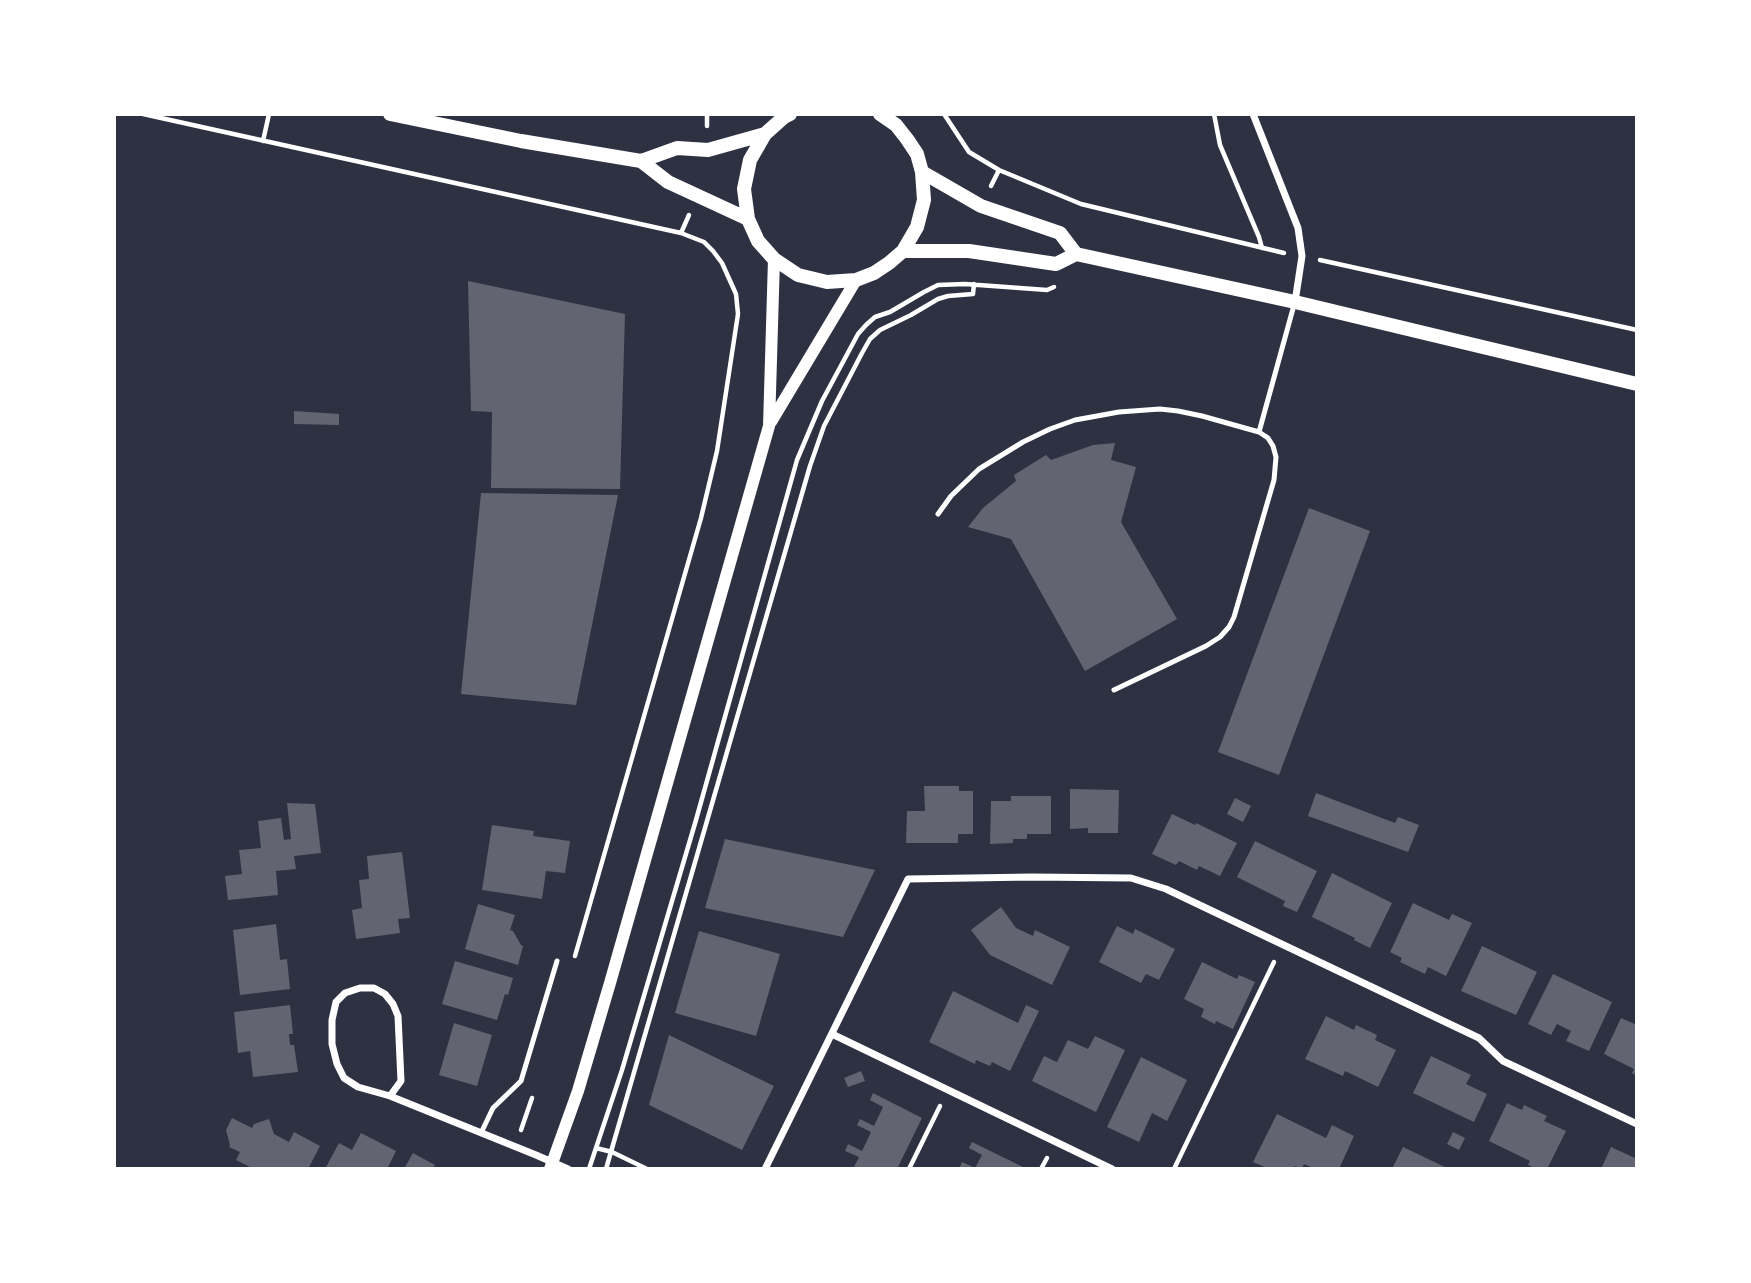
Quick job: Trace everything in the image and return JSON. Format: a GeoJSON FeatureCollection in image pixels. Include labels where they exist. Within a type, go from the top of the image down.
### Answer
{"type":"FeatureCollection","features":[{"type":"Feature","properties":{"kind":"main road"},"geometry":{"type":"LineString","coordinates":[[390,114],[521,141],[641,161],[668,182],[748,219]]}},
{"type":"Feature","properties":{"kind":"main road"},"geometry":{"type":"LineString","coordinates":[[790,114],[765,134],[750,160],[744,189],[748,219],[758,241],[774,259],[798,275],[827,282],[856,280],[874,274],[903,251],[918,227],[924,200],[922,172],[916,154],[895,119],[880,114]]}},
{"type":"Feature","properties":{"kind":"main road"},"geometry":{"type":"LineString","coordinates":[[641,161],[677,148],[708,150],[765,134]]}},
{"type":"Feature","properties":{"kind":"main road"},"geometry":{"type":"LineString","coordinates":[[922,172],[982,206],[1060,233],[1076,254]]}},
{"type":"Feature","properties":{"kind":"main road"},"geometry":{"type":"LineString","coordinates":[[903,251],[969,251],[1056,264],[1076,254],[1294,302],[1637,384]]}},
{"type":"Feature","properties":{"kind":"street"},"geometry":{"type":"LineString","coordinates":[[1253,114],[1298,228],[1302,256],[1294,302]]}},
{"type":"Feature","properties":{"kind":"street"},"geometry":{"type":"LineString","coordinates":[[552,1166],[607,995],[769,426],[774,259]]}},
{"type":"Feature","properties":{"kind":"street"},"geometry":{"type":"LineString","coordinates":[[769,426],[856,280]]}},
{"type":"Feature","properties":{"kind":"street"},"geometry":{"type":"LineString","coordinates":[[765,1169],[908,879],[1131,878],[1166,889],[1479,1038],[1503,1061],[1637,1124]]}},
{"type":"Feature","properties":{"kind":"street"},"geometry":{"type":"LineString","coordinates":[[390,1096],[401,1081],[398,1016],[393,1004],[385,994],[374,988],[360,988],[345,993],[336,1002],[332,1020],[332,1044],[344,1078],[358,1087],[390,1096],[517,1148],[552,1166],[568,1169]]}},
{"type":"Feature","properties":{"kind":"street"},"geometry":{"type":"LineString","coordinates":[[832,1034],[1112,1169]]}},
{"type":"Feature","properties":{"kind":"lane"},"geometry":{"type":"LineString","coordinates":[[1259,432],[1290,325],[1294,302]]}},
{"type":"Feature","properties":{"kind":"lane"},"geometry":{"type":"LineString","coordinates":[[938,514],[951,496],[979,469],[1023,442],[1075,420],[1119,412],[1160,409],[1202,416],[1259,432],[1268,438],[1276,457],[1274,480],[1229,627],[1220,638],[1206,646],[1114,690]]}},
{"type":"Feature","properties":{"kind":"lane"},"geometry":{"type":"LineString","coordinates":[[481,1133],[493,1108],[521,1081],[557,961]]}},
{"type":"Feature","properties":{"kind":"path"},"geometry":{"type":"LineString","coordinates":[[143,114],[681,233],[704,242],[722,263],[736,294],[738,314],[717,451],[708,492],[575,957]]}},
{"type":"Feature","properties":{"kind":"path"},"geometry":{"type":"LineString","coordinates":[[263,141],[269,114]]}},
{"type":"Feature","properties":{"kind":"path"},"geometry":{"type":"LineString","coordinates":[[944,114],[969,152],[999,170]]}},
{"type":"Feature","properties":{"kind":"path"},"geometry":{"type":"LineString","coordinates":[[1214,114],[1220,145],[1262,248]]}},
{"type":"Feature","properties":{"kind":"path"},"geometry":{"type":"LineString","coordinates":[[589,1169],[622,1070],[700,807],[797,460],[811,425],[858,334],[866,325],[875,317],[890,312],[938,285],[965,284]]}},
{"type":"Feature","properties":{"kind":"path"},"geometry":{"type":"LineString","coordinates":[[606,1169],[810,466],[824,426],[870,339],[880,330],[937,299],[973,294],[974,284]]}},
{"type":"Feature","properties":{"kind":"path"},"geometry":{"type":"LineString","coordinates":[[1174,1169],[1283,944]]}},
{"type":"Feature","properties":{"kind":"path"},"geometry":{"type":"LineString","coordinates":[[909,1169],[948,1090]]}},
{"type":"Feature","properties":{"kind":"path"},"geometry":{"type":"LineString","coordinates":[[517,1148],[532,1097]]}},
{"type":"Feature","properties":{"kind":"path"},"geometry":{"type":"LineString","coordinates":[[596,1148],[612,1152],[647,1169]]}},
{"type":"Feature","properties":{"kind":"building"},"geometry":{"type":"Polygon","coordinates":[[[468,281],[625,314],[620,489],[491,488],[492,412],[471,411],[468,281]]]}},
{"type":"Feature","properties":{"kind":"building"},"geometry":{"type":"Polygon","coordinates":[[[294,411],[339,414],[339,425],[294,424],[294,411]]]}},
{"type":"Feature","properties":{"kind":"building"},"geometry":{"type":"Polygon","coordinates":[[[1115,443],[1111,460],[1136,467],[1121,522],[1177,619],[1085,671],[1011,539],[968,527],[983,508],[1016,481],[1014,475],[1046,455],[1051,460],[1093,445],[1115,443]]]}},
{"type":"Feature","properties":{"kind":"building"},"geometry":{"type":"Polygon","coordinates":[[[481,493],[618,495],[576,705],[461,694],[481,493]]]}},
{"type":"Feature","properties":{"kind":"building"},"geometry":{"type":"Polygon","coordinates":[[[1309,508],[1370,531],[1279,775],[1218,752],[1309,508]]]}},
{"type":"Feature","properties":{"kind":"building"},"geometry":{"type":"Polygon","coordinates":[[[924,786],[959,786],[959,791],[973,791],[973,834],[958,834],[958,843],[906,843],[907,811],[925,811],[924,786]]]}},
{"type":"Feature","properties":{"kind":"building"},"geometry":{"type":"Polygon","coordinates":[[[1070,789],[1119,790],[1118,833],[1088,833],[1088,828],[1070,829],[1070,789]]]}},
{"type":"Feature","properties":{"kind":"building"},"geometry":{"type":"Polygon","coordinates":[[[1316,793],[1395,823],[1398,817],[1419,825],[1408,852],[1308,816],[1316,793]]]}},
{"type":"Feature","properties":{"kind":"building"},"geometry":{"type":"Polygon","coordinates":[[[1011,796],[1051,796],[1051,834],[1027,834],[1027,839],[1013,839],[1013,843],[990,844],[991,801],[1011,801],[1011,796]]]}},
{"type":"Feature","properties":{"kind":"building"},"geometry":{"type":"Polygon","coordinates":[[[1235,798],[1251,806],[1243,822],[1227,814],[1235,798]]]}},
{"type":"Feature","properties":{"kind":"building"},"geometry":{"type":"Polygon","coordinates":[[[287,803],[315,804],[321,853],[294,856],[296,869],[276,871],[278,895],[228,900],[225,876],[242,874],[239,850],[261,848],[258,821],[281,818],[284,840],[291,839],[287,803]]]}},
{"type":"Feature","properties":{"kind":"building"},"geometry":{"type":"Polygon","coordinates":[[[1172,814],[1237,843],[1220,876],[1199,866],[1197,870],[1179,861],[1176,865],[1152,854],[1172,814]]]}},
{"type":"Feature","properties":{"kind":"building"},"geometry":{"type":"Polygon","coordinates":[[[492,825],[534,831],[533,836],[570,841],[565,873],[546,871],[542,899],[482,890],[492,825]]]}},
{"type":"Feature","properties":{"kind":"building"},"geometry":{"type":"Polygon","coordinates":[[[725,839],[875,870],[843,937],[705,908],[725,839]]]}},
{"type":"Feature","properties":{"kind":"building"},"geometry":{"type":"Polygon","coordinates":[[[1255,841],[1317,871],[1297,912],[1283,906],[1285,901],[1237,877],[1255,841]]]}},
{"type":"Feature","properties":{"kind":"building"},"geometry":{"type":"Polygon","coordinates":[[[402,852],[410,918],[398,919],[400,933],[356,939],[352,910],[362,908],[359,880],[369,879],[367,856],[402,852]]]}},
{"type":"Feature","properties":{"kind":"building"},"geometry":{"type":"Polygon","coordinates":[[[1332,873],[1392,903],[1370,948],[1312,917],[1332,873]]]}},
{"type":"Feature","properties":{"kind":"building"},"geometry":{"type":"Polygon","coordinates":[[[1413,903],[1449,920],[1452,914],[1472,923],[1446,976],[1428,967],[1425,974],[1400,962],[1402,958],[1390,952],[1413,903]]]}},
{"type":"Feature","properties":{"kind":"building"},"geometry":{"type":"Polygon","coordinates":[[[478,904],[515,915],[510,930],[523,946],[518,965],[465,949],[478,904]]]}},
{"type":"Feature","properties":{"kind":"building"},"geometry":{"type":"Polygon","coordinates":[[[1001,907],[1016,928],[1033,936],[1035,930],[1070,947],[1052,985],[990,955],[971,930],[1001,907]]]}},
{"type":"Feature","properties":{"kind":"building"},"geometry":{"type":"Polygon","coordinates":[[[276,924],[280,960],[287,959],[290,989],[240,995],[233,930],[276,924]]]}},
{"type":"Feature","properties":{"kind":"building"},"geometry":{"type":"Polygon","coordinates":[[[1117,926],[1133,934],[1135,929],[1175,949],[1159,980],[1146,974],[1141,983],[1099,962],[1117,926]]]}},
{"type":"Feature","properties":{"kind":"building"},"geometry":{"type":"Polygon","coordinates":[[[699,931],[780,954],[756,1036],[675,1013],[699,931]]]}},
{"type":"Feature","properties":{"kind":"building"},"geometry":{"type":"Polygon","coordinates":[[[1482,946],[1537,972],[1516,1015],[1461,991],[1482,946]]]}},
{"type":"Feature","properties":{"kind":"building"},"geometry":{"type":"Polygon","coordinates":[[[455,961],[513,978],[497,1020],[442,1004],[455,961]]]}},
{"type":"Feature","properties":{"kind":"building"},"geometry":{"type":"Polygon","coordinates":[[[1202,962],[1237,979],[1239,975],[1255,982],[1233,1029],[1201,1017],[1204,1009],[1184,999],[1202,962]]]}},
{"type":"Feature","properties":{"kind":"building"},"geometry":{"type":"Polygon","coordinates":[[[1553,974],[1612,1002],[1589,1051],[1566,1041],[1571,1031],[1557,1024],[1551,1035],[1528,1024],[1553,974]]]}},
{"type":"Feature","properties":{"kind":"building"},"geometry":{"type":"Polygon","coordinates":[[[953,991],[1018,1023],[1026,1005],[1039,1011],[1010,1071],[992,1062],[990,1066],[976,1060],[975,1064],[929,1042],[953,991]]]}},
{"type":"Feature","properties":{"kind":"building"},"geometry":{"type":"Polygon","coordinates":[[[290,1005],[293,1034],[289,1034],[290,1045],[294,1045],[298,1072],[253,1077],[250,1051],[238,1053],[234,1012],[290,1005]]]}},
{"type":"Feature","properties":{"kind":"building"},"geometry":{"type":"Polygon","coordinates":[[[1326,1016],[1354,1030],[1356,1025],[1377,1035],[1375,1040],[1396,1050],[1378,1087],[1345,1071],[1343,1076],[1305,1059],[1326,1016]]]}},
{"type":"Feature","properties":{"kind":"building"},"geometry":{"type":"Polygon","coordinates":[[[1621,1018],[1637,1025],[1637,1076],[1632,1073],[1634,1069],[1604,1054],[1621,1018]]]}},
{"type":"Feature","properties":{"kind":"building"},"geometry":{"type":"Polygon","coordinates":[[[454,1023],[492,1035],[477,1086],[439,1075],[454,1023]]]}},
{"type":"Feature","properties":{"kind":"building"},"geometry":{"type":"Polygon","coordinates":[[[669,1035],[774,1086],[742,1150],[649,1105],[669,1035]]]}},
{"type":"Feature","properties":{"kind":"building"},"geometry":{"type":"Polygon","coordinates":[[[1095,1036],[1125,1050],[1096,1112],[1032,1081],[1044,1056],[1057,1062],[1068,1040],[1088,1049],[1095,1036]]]}},
{"type":"Feature","properties":{"kind":"building"},"geometry":{"type":"Polygon","coordinates":[[[1431,1056],[1471,1075],[1466,1084],[1487,1094],[1474,1122],[1413,1093],[1431,1056]]]}},
{"type":"Feature","properties":{"kind":"building"},"geometry":{"type":"Polygon","coordinates":[[[1141,1057],[1187,1080],[1167,1121],[1152,1113],[1139,1142],[1107,1127],[1141,1057]]]}},
{"type":"Feature","properties":{"kind":"building"},"geometry":{"type":"Polygon","coordinates":[[[861,1071],[865,1081],[848,1087],[844,1078],[861,1071]]]}},
{"type":"Feature","properties":{"kind":"building"},"geometry":{"type":"Polygon","coordinates":[[[873,1093],[922,1118],[897,1169],[853,1169],[859,1157],[845,1151],[848,1144],[862,1151],[871,1132],[857,1125],[860,1119],[874,1126],[883,1107],[870,1100],[873,1093]]]}},
{"type":"Feature","properties":{"kind":"building"},"geometry":{"type":"Polygon","coordinates":[[[1507,1103],[1522,1110],[1524,1105],[1547,1116],[1544,1121],[1566,1131],[1547,1169],[1528,1165],[1530,1161],[1489,1141],[1507,1103]]]}},
{"type":"Feature","properties":{"kind":"building"},"geometry":{"type":"Polygon","coordinates":[[[1277,1114],[1326,1138],[1332,1125],[1354,1136],[1339,1169],[1315,1169],[1304,1164],[1302,1169],[1295,1166],[1293,1169],[1269,1169],[1253,1162],[1277,1114]]]}},
{"type":"Feature","properties":{"kind":"building"},"geometry":{"type":"Polygon","coordinates":[[[232,1118],[252,1128],[254,1124],[269,1119],[274,1134],[289,1142],[294,1132],[320,1146],[308,1169],[254,1169],[236,1160],[240,1152],[229,1147],[226,1130],[232,1118]]]}},
{"type":"Feature","properties":{"kind":"building"},"geometry":{"type":"Polygon","coordinates":[[[1453,1132],[1465,1138],[1459,1150],[1447,1144],[1453,1132]]]}},
{"type":"Feature","properties":{"kind":"building"},"geometry":{"type":"Polygon","coordinates":[[[361,1133],[396,1151],[387,1169],[325,1169],[339,1143],[352,1150],[361,1133]]]}},
{"type":"Feature","properties":{"kind":"building"},"geometry":{"type":"Polygon","coordinates":[[[972,1142],[1023,1167],[1022,1169],[959,1169],[962,1162],[975,1168],[982,1155],[969,1148],[972,1142]]]}},
{"type":"Feature","properties":{"kind":"building"},"geometry":{"type":"Polygon","coordinates":[[[1403,1147],[1449,1169],[1392,1169],[1403,1147]]]}},
{"type":"Feature","properties":{"kind":"building"},"geometry":{"type":"Polygon","coordinates":[[[1611,1147],[1637,1159],[1637,1169],[1601,1169],[1611,1147]]]}},
{"type":"Feature","properties":{"kind":"building"},"geometry":{"type":"Polygon","coordinates":[[[413,1153],[435,1165],[432,1169],[404,1169],[413,1153]]]}}]}
